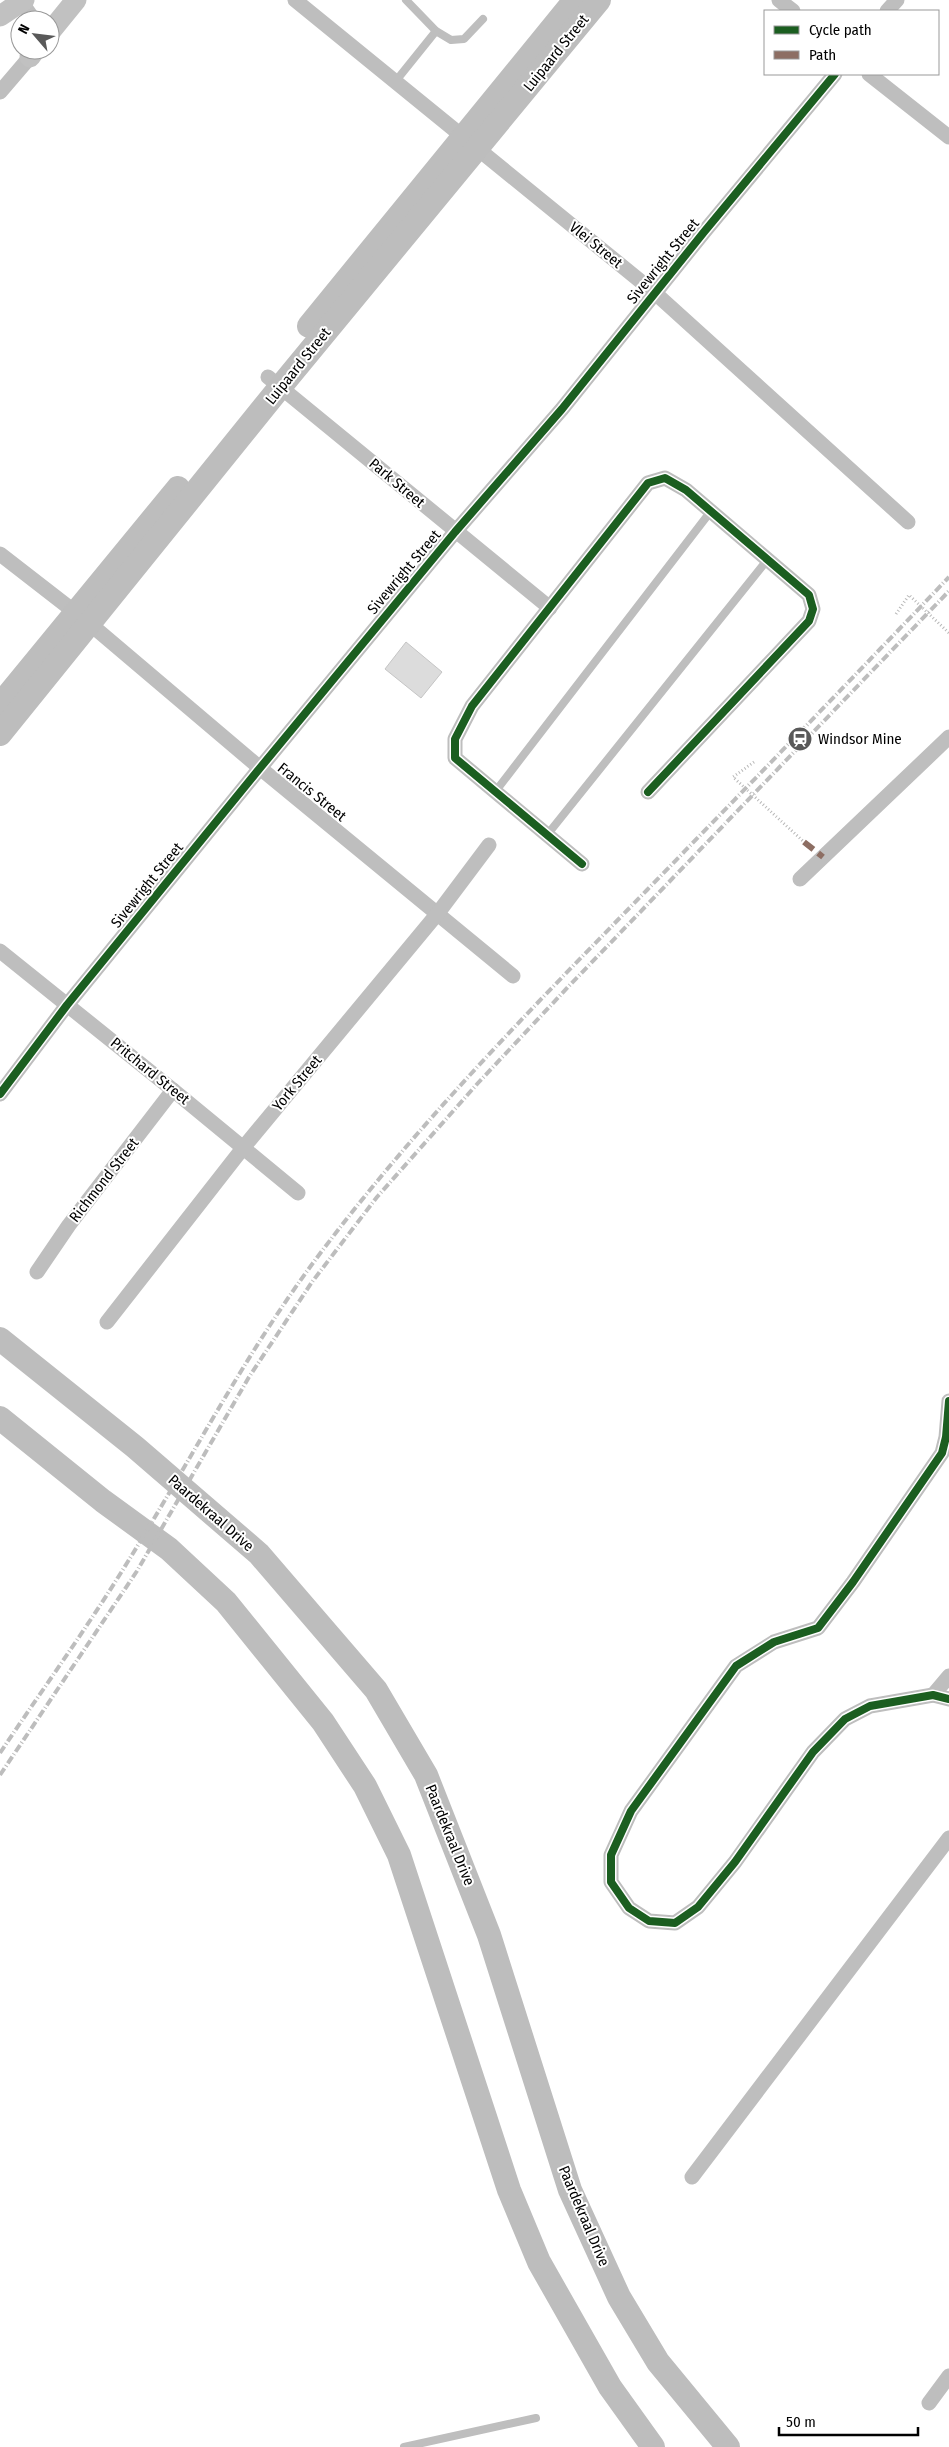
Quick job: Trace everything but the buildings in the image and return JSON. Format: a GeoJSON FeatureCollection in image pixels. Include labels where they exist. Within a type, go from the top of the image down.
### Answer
{"type":"FeatureCollection","features":[{"type":"Feature","properties":{"kind":"main road"},"geometry":{"type":"LineString","coordinates":[[60,20],[76,0]]}},
{"type":"Feature","properties":{"kind":"main road","name":"Luipaard Street"},"geometry":{"type":"LineString","coordinates":[[471,144],[576,0]]}},
{"type":"Feature","properties":{"kind":"main road","name":"Luipaard Street"},"geometry":{"type":"LineString","coordinates":[[0,734],[82,618],[274,382],[471,144],[599,0]]}},
{"type":"Feature","properties":{"kind":"main road"},"geometry":{"type":"LineString","coordinates":[[0,16],[22,1]]}},
{"type":"Feature","properties":{"kind":"main road","name":"Luipaard Street"},"geometry":{"type":"LineString","coordinates":[[0,705],[82,618]]}},
{"type":"Feature","properties":{"kind":"main road","name":"Paardekraal Drive"},"geometry":{"type":"LineString","coordinates":[[0,1339],[135,1447],[259,1554],[376,1690],[426,1775],[489,1934],[570,2190],[619,2297],[658,2362],[728,2447]]}},
{"type":"Feature","properties":{"kind":"main road"},"geometry":{"type":"LineString","coordinates":[[0,1418],[103,1501],[169,1549],[226,1602],[323,1722],[365,1786],[399,1855],[509,2190],[539,2262],[610,2387],[652,2447]]}},
{"type":"Feature","properties":{"kind":"street","name":"Vlei Street"},"geometry":{"type":"LineString","coordinates":[[295,0],[655,293],[908,522]]}},
{"type":"Feature","properties":{"kind":"street"},"geometry":{"type":"LineString","coordinates":[[779,0],[792,10]]}},
{"type":"Feature","properties":{"kind":"street"},"geometry":{"type":"LineString","coordinates":[[888,10],[897,0]]}},
{"type":"Feature","properties":{"kind":"street"},"geometry":{"type":"LineString","coordinates":[[0,92],[26,60]]}},
{"type":"Feature","properties":{"kind":"street","name":"Sivewright Street"},"geometry":{"type":"LineString","coordinates":[[0,1094],[67,1005],[260,768],[455,532],[562,409],[834,75]]}},
{"type":"Feature","properties":{"kind":"street"},"geometry":{"type":"LineString","coordinates":[[870,75],[949,137]]}},
{"type":"Feature","properties":{"kind":"street","name":"Park Street"},"geometry":{"type":"LineString","coordinates":[[274,382],[550,608]]}},
{"type":"Feature","properties":{"kind":"street"},"geometry":{"type":"LineString","coordinates":[[582,864],[454,758],[455,739],[472,706],[648,483],[665,478],[686,490],[809,595],[813,609],[809,621],[648,792]]}},
{"type":"Feature","properties":{"kind":"street","name":"Francis Street"},"geometry":{"type":"LineString","coordinates":[[0,554],[82,618],[260,768],[513,976]]}},
{"type":"Feature","properties":{"kind":"street"},"geometry":{"type":"LineString","coordinates":[[800,879],[949,737]]}},
{"type":"Feature","properties":{"kind":"street","name":"York Street"},"geometry":{"type":"LineString","coordinates":[[107,1322],[244,1148],[438,913],[489,845]]}},
{"type":"Feature","properties":{"kind":"street","name":"Pritchard Street"},"geometry":{"type":"LineString","coordinates":[[0,951],[174,1090],[298,1193]]}},
{"type":"Feature","properties":{"kind":"street","name":"Richmond Street"},"geometry":{"type":"LineString","coordinates":[[37,1272],[69,1225],[174,1090]]}},
{"type":"Feature","properties":{"kind":"street"},"geometry":{"type":"LineString","coordinates":[[949,1401],[946,1437],[942,1453],[854,1582],[818,1628],[774,1642],[736,1666],[631,1811],[611,1855],[611,1882],[629,1908],[649,1920],[675,1924],[698,1907],[735,1862],[813,1752],[845,1719],[870,1706],[934,1695],[949,1699]]}},
{"type":"Feature","properties":{"kind":"street"},"geometry":{"type":"LineString","coordinates":[[934,1695],[949,1676]]}},
{"type":"Feature","properties":{"kind":"street"},"geometry":{"type":"LineString","coordinates":[[692,2177],[949,1838]]}},
{"type":"Feature","properties":{"kind":"street"},"geometry":{"type":"LineString","coordinates":[[929,2403],[949,2376]]}},
{"type":"Feature","properties":{"kind":"lane"},"geometry":{"type":"LineString","coordinates":[[406,0],[436,31],[450,40],[464,39],[483,19]]}},
{"type":"Feature","properties":{"kind":"lane"},"geometry":{"type":"LineString","coordinates":[[395,82],[436,31]]}},
{"type":"Feature","properties":{"kind":"lane"},"geometry":{"type":"LineString","coordinates":[[495,792],[711,512]]}},
{"type":"Feature","properties":{"kind":"lane"},"geometry":{"type":"LineString","coordinates":[[547,835],[768,559]]}},
{"type":"Feature","properties":{"kind":"lane"},"geometry":{"type":"LineString","coordinates":[[404,2447],[536,2418]]}},
{"type":"Feature","properties":{"kind":"path"},"geometry":{"type":"LineString","coordinates":[[896,614],[908,595],[949,633]]}},
{"type":"Feature","properties":{"kind":"path"},"geometry":{"type":"LineString","coordinates":[[754,762],[733,777],[804,842]]}},
{"type":"Feature","properties":{"kind":"railway"},"geometry":{"type":"LineString","coordinates":[[0,1753],[112,1587],[271,1323],[325,1247],[362,1200],[400,1153],[521,1020],[949,577]]}},
{"type":"Feature","properties":{"kind":"railway"},"geometry":{"type":"LineString","coordinates":[[0,1775],[137,1571],[249,1377],[312,1282],[377,1197],[478,1083],[568,987],[949,591]]}},
{"type":"Feature","properties":{"kind":"marked path"},"geometry":{"type":"LineString","coordinates":[[804,842],[823,857]]}},
{"type":"Feature","properties":{"kind":"cycle path"},"geometry":{"type":"LineString","coordinates":[[0,1094],[67,1005],[260,768],[455,532],[562,409],[704,232],[834,75]]}},
{"type":"Feature","properties":{"kind":"cycle path"},"geometry":{"type":"LineString","coordinates":[[582,864],[455,758],[455,739],[472,706],[648,483],[665,478],[686,490],[809,595],[813,609],[809,621],[648,792]]}},
{"type":"Feature","properties":{"kind":"cycle path"},"geometry":{"type":"LineString","coordinates":[[949,1401],[946,1437],[942,1453],[853,1582],[818,1628],[774,1642],[736,1666],[631,1811],[611,1855],[611,1882],[629,1908],[649,1921],[675,1923],[698,1907],[735,1862],[813,1752],[845,1719],[870,1706],[933,1695],[949,1699]]}},
{"type":"Feature","properties":{"kind":"place","name":"Windsor Mine"},"geometry":{"type":"Point","coordinates":[800,739]}}]}
